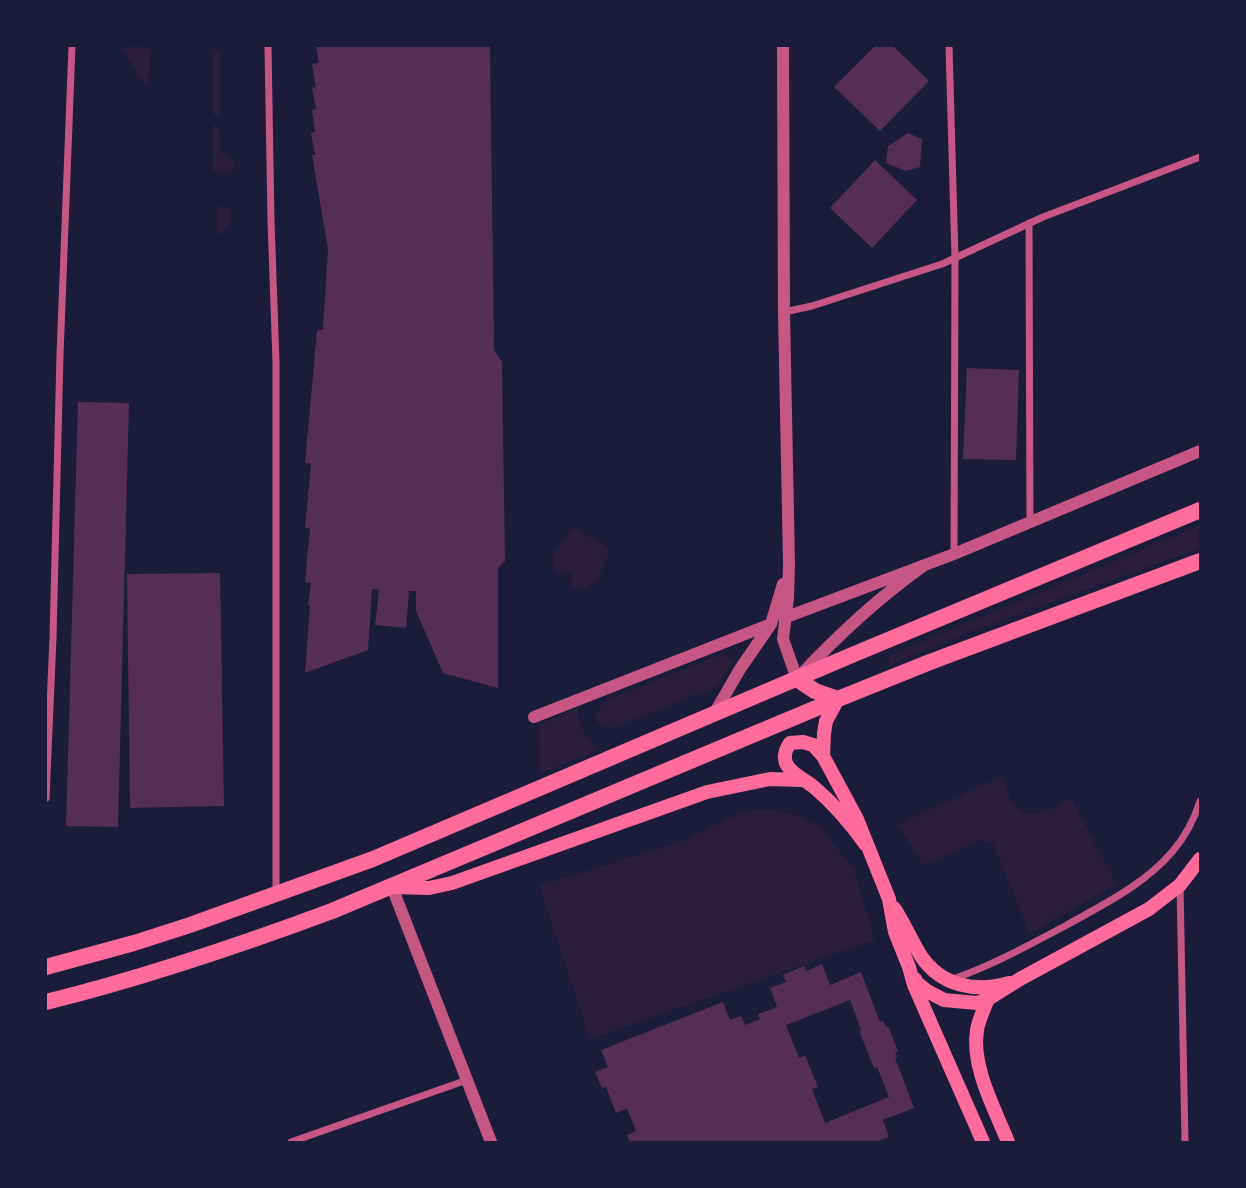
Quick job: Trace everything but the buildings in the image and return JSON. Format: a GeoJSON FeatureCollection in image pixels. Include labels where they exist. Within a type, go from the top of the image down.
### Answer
{"type":"FeatureCollection","features":[{"type":"Feature","properties":{"kind":"main road"},"geometry":{"type":"LineString","coordinates":[[46,967],[134,943],[276,895],[397,849],[1200,510]]}},
{"type":"Feature","properties":{"kind":"main road"},"geometry":{"type":"LineString","coordinates":[[46,1002],[129,979],[270,933],[392,887],[838,699],[1200,561]]}},
{"type":"Feature","properties":{"kind":"main road"},"geometry":{"type":"LineString","coordinates":[[797,679],[815,691],[838,699]]}},
{"type":"Feature","properties":{"kind":"main road"},"geometry":{"type":"LineString","coordinates":[[823,756],[826,721],[838,699]]}},
{"type":"Feature","properties":{"kind":"main road"},"geometry":{"type":"LineString","coordinates":[[866,845],[828,800],[788,768],[785,751],[790,743],[803,742],[813,745],[823,756],[857,820],[889,899],[922,957],[934,971],[947,981],[967,987],[986,988],[1020,979]]}},
{"type":"Feature","properties":{"kind":"main road"},"geometry":{"type":"LineString","coordinates":[[392,887],[429,888],[452,883],[708,792],[770,779],[804,780]]}},
{"type":"Feature","properties":{"kind":"main road"},"geometry":{"type":"LineString","coordinates":[[889,899],[895,932],[917,983],[944,1000],[977,1003],[1149,909],[1180,885],[1200,859]]}},
{"type":"Feature","properties":{"kind":"main road"},"geometry":{"type":"LineString","coordinates":[[909,967],[914,985],[979,1140]]}},
{"type":"Feature","properties":{"kind":"main road"},"geometry":{"type":"LineString","coordinates":[[988,999],[977,1031],[976,1055],[1008,1143]]}},
{"type":"Feature","properties":{"kind":"street"},"geometry":{"type":"LineString","coordinates":[[46,798],[72,46]]}},
{"type":"Feature","properties":{"kind":"street"},"geometry":{"type":"LineString","coordinates":[[268,46],[276,362],[276,895]]}},
{"type":"Feature","properties":{"kind":"street"},"geometry":{"type":"LineString","coordinates":[[783,46],[789,564],[783,639],[797,679],[827,647],[889,590],[923,566]]}},
{"type":"Feature","properties":{"kind":"street"},"geometry":{"type":"LineString","coordinates":[[949,46],[955,258],[954,554]]}},
{"type":"Feature","properties":{"kind":"street"},"geometry":{"type":"LineString","coordinates":[[785,312],[812,306],[942,264],[1029,223],[1200,157]]}},
{"type":"Feature","properties":{"kind":"street"},"geometry":{"type":"LineString","coordinates":[[1029,223],[1030,522]]}},
{"type":"Feature","properties":{"kind":"street"},"geometry":{"type":"LineString","coordinates":[[785,618],[954,554],[1200,451]]}},
{"type":"Feature","properties":{"kind":"street"},"geometry":{"type":"LineString","coordinates":[[714,714],[740,669],[771,624],[789,564]]}},
{"type":"Feature","properties":{"kind":"street"},"geometry":{"type":"LineString","coordinates":[[534,717],[771,624]]}},
{"type":"Feature","properties":{"kind":"street"},"geometry":{"type":"LineString","coordinates":[[947,981],[977,971],[1019,951],[1101,906],[1151,874],[1173,851],[1193,822],[1200,801]]}},
{"type":"Feature","properties":{"kind":"street"},"geometry":{"type":"LineString","coordinates":[[1180,885],[1185,1143]]}},
{"type":"Feature","properties":{"kind":"street"},"geometry":{"type":"LineString","coordinates":[[392,887],[491,1143]]}},
{"type":"Feature","properties":{"kind":"street"},"geometry":{"type":"LineString","coordinates":[[291,1143],[467,1080]]}},
{"type":"Feature","properties":{"kind":"shaded area"},"geometry":{"type":"Polygon","coordinates":[[[121,46],[150,46],[148,87],[145,86],[121,46]]]}},
{"type":"Feature","properties":{"kind":"shaded area"},"geometry":{"type":"Polygon","coordinates":[[[213,48],[220,52],[220,118],[213,114],[213,48]]]}},
{"type":"Feature","properties":{"kind":"shaded area"},"geometry":{"type":"Polygon","coordinates":[[[213,124],[219,128],[220,151],[234,161],[235,166],[230,173],[213,171],[213,124]]]}},
{"type":"Feature","properties":{"kind":"shaded area"},"geometry":{"type":"Polygon","coordinates":[[[218,206],[228,207],[230,214],[222,234],[218,234],[218,206]]]}},
{"type":"Feature","properties":{"kind":"shaded area"},"geometry":{"type":"Polygon","coordinates":[[[1200,525],[1200,548],[964,634],[890,665],[887,657],[1200,525]]]}},
{"type":"Feature","properties":{"kind":"shaded area"},"geometry":{"type":"Polygon","coordinates":[[[574,527],[610,549],[594,582],[572,590],[572,572],[554,572],[554,552],[574,527]]]}},
{"type":"Feature","properties":{"kind":"shaded area"},"geometry":{"type":"Polygon","coordinates":[[[724,653],[733,664],[715,687],[614,728],[599,724],[594,717],[603,702],[724,653]]]}},
{"type":"Feature","properties":{"kind":"shaded area"},"geometry":{"type":"Polygon","coordinates":[[[578,707],[581,726],[598,750],[540,774],[539,724],[578,707]]]}},
{"type":"Feature","properties":{"kind":"shaded area"},"geometry":{"type":"Polygon","coordinates":[[[1002,776],[1013,804],[1021,812],[1036,813],[1071,798],[1117,884],[1030,933],[993,844],[982,840],[923,865],[898,824],[1002,776]]]}},
{"type":"Feature","properties":{"kind":"shaded area"},"geometry":{"type":"Polygon","coordinates":[[[769,809],[797,815],[820,827],[854,869],[875,940],[590,1039],[539,886],[682,841],[742,812],[769,809]]]}}]}
